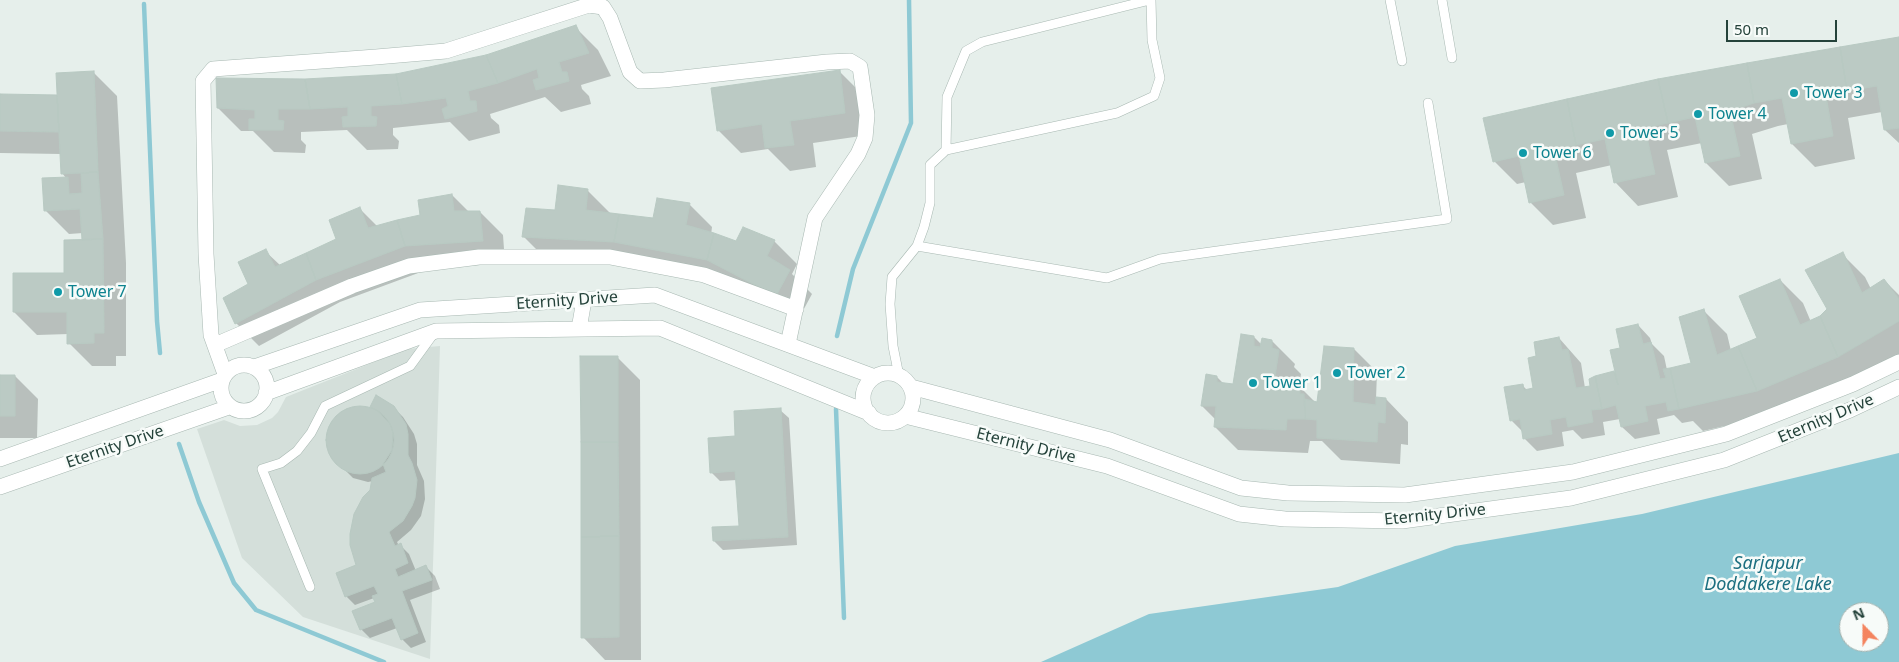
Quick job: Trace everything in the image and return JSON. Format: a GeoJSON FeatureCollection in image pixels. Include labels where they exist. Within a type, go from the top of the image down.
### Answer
{"type":"FeatureCollection","features":[{"type":"Feature","properties":{"kind":"street"},"geometry":{"type":"LineString","coordinates":[[229,407],[221,395],[224,377],[210,325],[206,254],[204,81],[213,68],[376,58],[446,50],[589,5],[603,7],[610,18],[630,72],[640,81],[826,62],[850,61],[860,67],[867,115],[865,138],[858,154],[815,218],[788,344]]}},
{"type":"Feature","properties":{"kind":"street"},"geometry":{"type":"LineString","coordinates":[[215,345],[352,286],[409,266],[479,257],[610,257],[704,275],[796,309]]}},
{"type":"Feature","properties":{"kind":"street","name":"Eternity Drive"},"geometry":{"type":"LineString","coordinates":[[0,459],[224,377],[238,365],[254,367],[420,310],[655,295],[875,377],[892,373],[900,376]]}},
{"type":"Feature","properties":{"kind":"street"},"geometry":{"type":"LineString","coordinates":[[579,329],[584,300]]}},
{"type":"Feature","properties":{"kind":"street","name":"Eternity Drive"},"geometry":{"type":"LineString","coordinates":[[0,487],[229,407],[244,411],[251,410],[263,401],[266,393],[436,331],[660,328],[868,413],[875,419],[890,423],[905,416],[1108,466],[1239,514],[1285,519],[1402,521],[1571,498],[1724,460],[1850,410],[1899,387]]}},
{"type":"Feature","properties":{"kind":"street","name":"Eternity Drive"},"geometry":{"type":"LineString","coordinates":[[911,387],[1110,440],[1241,488],[1288,492],[1405,495],[1574,472],[1726,434],[1852,384],[1899,362]]}},
{"type":"Feature","properties":{"kind":"street"},"geometry":{"type":"LineString","coordinates":[[254,367],[265,378],[266,393]]}},
{"type":"Feature","properties":{"kind":"street"},"geometry":{"type":"LineString","coordinates":[[900,376],[911,387],[913,402],[905,416]]}},
{"type":"Feature","properties":{"kind":"street"},"geometry":{"type":"LineString","coordinates":[[868,413],[863,398],[865,389],[875,377]]}},
{"type":"Feature","properties":{"kind":"lane"},"geometry":{"type":"LineString","coordinates":[[900,376],[893,346],[890,304],[892,277],[917,246],[924,227],[930,203],[930,165],[946,150],[1117,113],[1154,96],[1160,78],[1152,40],[1151,0],[982,42],[966,50],[947,96],[946,150]]}},
{"type":"Feature","properties":{"kind":"lane"},"geometry":{"type":"LineString","coordinates":[[1390,0],[1402,61]]}},
{"type":"Feature","properties":{"kind":"lane"},"geometry":{"type":"LineString","coordinates":[[1442,0],[1452,58]]}},
{"type":"Feature","properties":{"kind":"lane"},"geometry":{"type":"LineString","coordinates":[[917,246],[1107,278],[1160,259],[1447,219],[1428,103]]}},
{"type":"Feature","properties":{"kind":"lane"},"geometry":{"type":"LineString","coordinates":[[310,587],[262,469],[281,463],[297,451],[311,433],[325,406],[410,366],[436,331]]}},
{"type":"Feature","properties":{"kind":"shaded area"},"geometry":{"type":"Polygon","coordinates":[[[440,346],[430,659],[303,617],[242,558],[197,429],[224,420],[240,426],[257,425],[272,418],[278,412],[286,397],[407,349],[440,346]]]}},
{"type":"Feature","properties":{"kind":"water","name":"Sarjapur Doddakere Lake"},"geometry":{"type":"Polygon","coordinates":[[[1899,453],[1899,662],[1041,662],[1149,614],[1338,587],[1455,546],[1642,514],[1899,453]]]}},
{"type":"Feature","properties":{"kind":"building"},"geometry":{"type":"Polygon","coordinates":[[[576,25],[589,53],[559,62],[562,72],[567,72],[569,81],[536,90],[533,80],[539,78],[537,69],[498,83],[486,55],[576,25]]]}},
{"type":"Feature","properties":{"kind":"building"},"geometry":{"type":"Polygon","coordinates":[[[1899,37],[1899,128],[1884,130],[1877,86],[1847,91],[1840,47],[1899,37]]]}},
{"type":"Feature","properties":{"kind":"building","name":"Tower 3"},"geometry":{"type":"Polygon","coordinates":[[[1840,47],[1847,91],[1826,96],[1833,136],[1791,144],[1782,98],[1754,103],[1747,63],[1840,47]]]}},
{"type":"Feature","properties":{"kind":"building"},"geometry":{"type":"Polygon","coordinates":[[[486,55],[498,83],[468,91],[470,101],[476,101],[477,111],[445,119],[442,109],[448,106],[446,98],[402,104],[396,74],[486,55]]]}},
{"type":"Feature","properties":{"kind":"building","name":"Tower 4"},"geometry":{"type":"Polygon","coordinates":[[[1747,63],[1754,103],[1730,111],[1740,156],[1705,163],[1695,117],[1668,123],[1658,79],[1747,63]]]}},
{"type":"Feature","properties":{"kind":"building"},"geometry":{"type":"Polygon","coordinates":[[[840,70],[845,113],[790,121],[794,145],[765,148],[762,124],[717,131],[711,88],[840,70]]]}},
{"type":"Feature","properties":{"kind":"building"},"geometry":{"type":"Polygon","coordinates":[[[94,71],[98,172],[61,174],[56,73],[94,71]]]}},
{"type":"Feature","properties":{"kind":"building"},"geometry":{"type":"Polygon","coordinates":[[[396,74],[402,104],[371,106],[371,116],[377,117],[376,126],[343,127],[342,117],[348,116],[348,107],[310,109],[305,79],[396,74]]]}},
{"type":"Feature","properties":{"kind":"building"},"geometry":{"type":"Polygon","coordinates":[[[216,78],[305,79],[310,109],[278,109],[278,120],[284,121],[283,130],[249,130],[249,119],[255,119],[255,110],[217,108],[216,78]]]}},
{"type":"Feature","properties":{"kind":"building","name":"Tower 5"},"geometry":{"type":"Polygon","coordinates":[[[1658,79],[1668,123],[1645,128],[1655,174],[1614,183],[1605,139],[1576,145],[1567,99],[1658,79]]]}},
{"type":"Feature","properties":{"kind":"building"},"geometry":{"type":"Polygon","coordinates":[[[0,94],[57,95],[59,132],[0,131],[0,94]]]}},
{"type":"Feature","properties":{"kind":"building","name":"Tower 6"},"geometry":{"type":"Polygon","coordinates":[[[1567,99],[1576,145],[1554,150],[1564,195],[1529,203],[1519,156],[1493,162],[1483,118],[1567,99]]]}},
{"type":"Feature","properties":{"kind":"building"},"geometry":{"type":"Polygon","coordinates":[[[98,172],[103,239],[82,240],[80,209],[44,211],[42,178],[68,177],[69,194],[82,193],[81,173],[98,172]]]}},
{"type":"Feature","properties":{"kind":"building"},"geometry":{"type":"Polygon","coordinates":[[[558,185],[588,189],[586,210],[619,214],[614,242],[522,237],[526,208],[555,210],[558,185]]]}},
{"type":"Feature","properties":{"kind":"building"},"geometry":{"type":"Polygon","coordinates":[[[452,194],[454,211],[480,211],[483,241],[405,246],[397,220],[420,215],[418,200],[452,194]]]}},
{"type":"Feature","properties":{"kind":"building"},"geometry":{"type":"Polygon","coordinates":[[[657,198],[690,203],[686,225],[714,233],[707,260],[614,242],[619,214],[653,218],[657,198]]]}},
{"type":"Feature","properties":{"kind":"building"},"geometry":{"type":"Polygon","coordinates":[[[360,207],[368,228],[397,220],[405,246],[316,280],[306,253],[336,239],[329,220],[360,207]]]}},
{"type":"Feature","properties":{"kind":"building"},"geometry":{"type":"Polygon","coordinates":[[[743,227],[775,240],[767,256],[790,270],[776,296],[707,260],[714,233],[736,241],[743,227]]]}},
{"type":"Feature","properties":{"kind":"building","name":"Tower 7"},"geometry":{"type":"Polygon","coordinates":[[[103,239],[104,333],[94,333],[94,343],[67,344],[67,312],[13,312],[13,273],[64,273],[64,240],[103,239]]]}},
{"type":"Feature","properties":{"kind":"building"},"geometry":{"type":"Polygon","coordinates":[[[266,249],[275,267],[306,253],[316,280],[235,324],[223,298],[248,284],[238,262],[266,249]]]}},
{"type":"Feature","properties":{"kind":"building"},"geometry":{"type":"Polygon","coordinates":[[[1843,252],[1862,293],[1884,279],[1899,299],[1899,321],[1838,357],[1820,316],[1827,309],[1805,270],[1843,252]]]}},
{"type":"Feature","properties":{"kind":"building"},"geometry":{"type":"Polygon","coordinates":[[[1780,279],[1800,325],[1820,316],[1838,357],[1757,391],[1738,346],[1757,338],[1739,296],[1780,279]]]}},
{"type":"Feature","properties":{"kind":"building"},"geometry":{"type":"Polygon","coordinates":[[[1704,309],[1717,355],[1738,346],[1757,391],[1679,409],[1670,368],[1691,363],[1679,317],[1704,309]]]}},
{"type":"Feature","properties":{"kind":"building"},"geometry":{"type":"Polygon","coordinates":[[[1638,324],[1643,344],[1651,342],[1660,379],[1666,378],[1663,369],[1670,368],[1679,409],[1668,411],[1666,402],[1645,406],[1648,421],[1621,427],[1616,405],[1602,409],[1595,376],[1614,371],[1618,385],[1610,350],[1620,348],[1616,329],[1638,324]]]}},
{"type":"Feature","properties":{"kind":"building","name":"Tower 1"},"geometry":{"type":"Polygon","coordinates":[[[1241,334],[1254,336],[1254,346],[1260,347],[1262,338],[1272,340],[1272,348],[1279,350],[1273,390],[1287,391],[1288,384],[1300,386],[1300,394],[1304,394],[1305,419],[1287,419],[1286,430],[1214,427],[1216,406],[1201,406],[1206,374],[1217,376],[1217,382],[1233,384],[1241,334]]]}},
{"type":"Feature","properties":{"kind":"building"},"geometry":{"type":"Polygon","coordinates":[[[1559,337],[1562,350],[1568,349],[1576,388],[1590,386],[1589,379],[1595,376],[1602,409],[1591,410],[1593,422],[1568,427],[1566,417],[1550,420],[1552,434],[1523,439],[1520,419],[1510,421],[1504,387],[1523,384],[1524,390],[1533,388],[1528,358],[1536,356],[1534,342],[1559,337]]]}},
{"type":"Feature","properties":{"kind":"building","name":"Tower 2"},"geometry":{"type":"Polygon","coordinates":[[[1324,346],[1354,348],[1353,402],[1376,405],[1376,397],[1386,398],[1385,423],[1378,422],[1377,442],[1317,438],[1317,420],[1305,419],[1305,399],[1317,402],[1324,346]]]}},
{"type":"Feature","properties":{"kind":"building"},"geometry":{"type":"Polygon","coordinates":[[[580,356],[618,356],[618,442],[581,442],[580,356]]]}},
{"type":"Feature","properties":{"kind":"building"},"geometry":{"type":"Polygon","coordinates":[[[0,375],[15,375],[15,416],[0,416],[0,375]]]}},
{"type":"Feature","properties":{"kind":"building"},"geometry":{"type":"Polygon","coordinates":[[[376,395],[394,406],[406,424],[408,455],[417,480],[412,506],[403,521],[389,532],[395,546],[401,543],[408,563],[395,569],[398,577],[426,565],[432,580],[402,591],[418,633],[401,640],[392,618],[360,630],[352,611],[375,602],[372,596],[378,594],[374,586],[345,597],[336,573],[356,565],[350,545],[354,514],[363,497],[370,490],[372,478],[386,472],[383,464],[392,450],[393,433],[390,424],[378,411],[370,407],[376,395]]]}},
{"type":"Feature","properties":{"kind":"building"},"geometry":{"type":"Polygon","coordinates":[[[360,406],[373,409],[384,416],[391,427],[394,440],[391,453],[384,464],[373,471],[360,474],[347,471],[336,464],[329,453],[326,440],[329,427],[336,416],[347,409],[360,406]]]}},
{"type":"Feature","properties":{"kind":"building"},"geometry":{"type":"Polygon","coordinates":[[[781,408],[788,537],[713,541],[712,527],[739,526],[735,471],[710,473],[708,438],[735,436],[734,411],[781,408]]]}},
{"type":"Feature","properties":{"kind":"building"},"geometry":{"type":"Polygon","coordinates":[[[581,442],[618,442],[619,536],[581,537],[581,442]]]}},
{"type":"Feature","properties":{"kind":"building"},"geometry":{"type":"Polygon","coordinates":[[[619,536],[619,637],[581,638],[581,537],[619,536]]]}},
{"type":"Feature","properties":{"kind":"waterway"},"geometry":{"type":"LineString","coordinates":[[837,336],[853,269],[911,123],[909,0]]}},
{"type":"Feature","properties":{"kind":"waterway"},"geometry":{"type":"LineString","coordinates":[[144,4],[157,321],[160,353]]}},
{"type":"Feature","properties":{"kind":"waterway"},"geometry":{"type":"LineString","coordinates":[[836,409],[844,618]]}},
{"type":"Feature","properties":{"kind":"waterway"},"geometry":{"type":"LineString","coordinates":[[179,444],[199,502],[234,583],[256,610],[384,662]]}},
{"type":"Feature","properties":{"kind":"place","name":"Tower 3"},"geometry":{"type":"Point","coordinates":[1794,93]}},
{"type":"Feature","properties":{"kind":"place","name":"Tower 4"},"geometry":{"type":"Point","coordinates":[1698,114]}},
{"type":"Feature","properties":{"kind":"place","name":"Tower 5"},"geometry":{"type":"Point","coordinates":[1610,133]}},
{"type":"Feature","properties":{"kind":"place","name":"Tower 6"},"geometry":{"type":"Point","coordinates":[1523,153]}},
{"type":"Feature","properties":{"kind":"place","name":"Tower 7"},"geometry":{"type":"Point","coordinates":[58,292]}},
{"type":"Feature","properties":{"kind":"place","name":"Tower 2"},"geometry":{"type":"Point","coordinates":[1337,373]}},
{"type":"Feature","properties":{"kind":"place","name":"Tower 1"},"geometry":{"type":"Point","coordinates":[1253,383]}}]}
